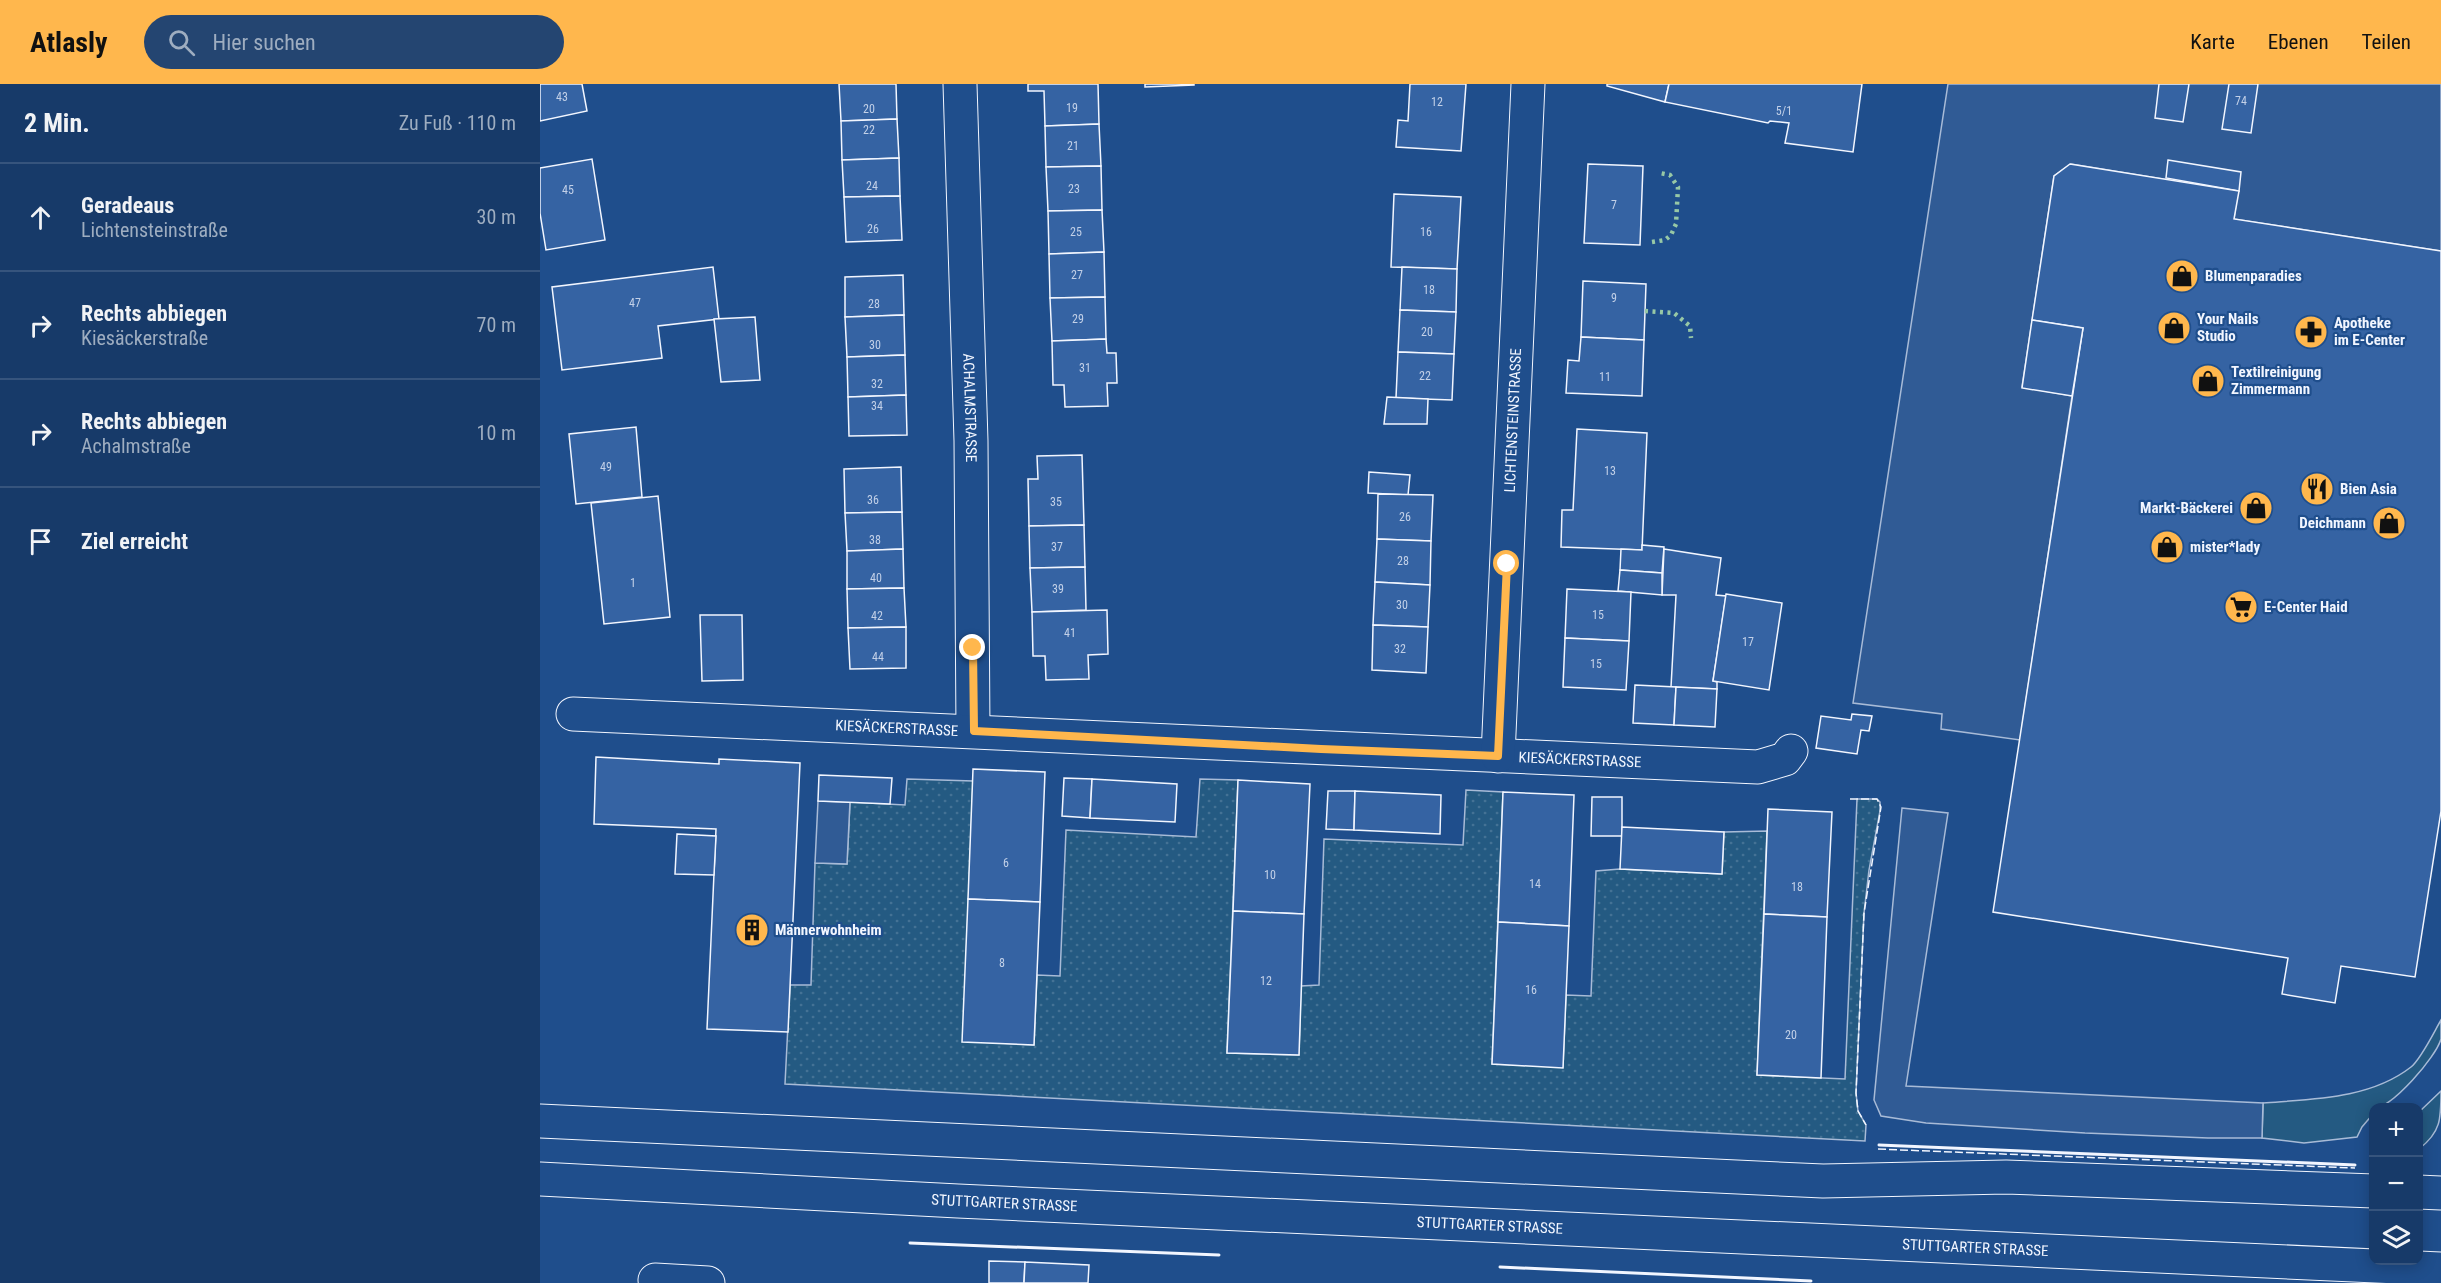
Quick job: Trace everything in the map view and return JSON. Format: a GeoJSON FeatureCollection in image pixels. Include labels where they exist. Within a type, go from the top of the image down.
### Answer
{"type":"FeatureCollection","features":[{"type":"Feature","properties":{"kind":"main road","name":"ACHALMSTRASSE"},"geometry":{"type":"LineString","coordinates":[[960,84],[970,425],[974,731]]}},
{"type":"Feature","properties":{"kind":"main road","name":"LICHTENSTEINSTRASSE"},"geometry":{"type":"LineString","coordinates":[[1498,756],[1528,84]]}},
{"type":"Feature","properties":{"kind":"main road","name":"KIESÄCKERSTRASSE"},"geometry":{"type":"LineString","coordinates":[[573,714],[974,731],[1309,749],[1758,767],[1785,759],[1791,751]]}},
{"type":"Feature","properties":{"kind":"main road"},"geometry":{"type":"LineString","coordinates":[[540,1121],[1823,1181],[2006,1178],[2369,1191]]}},
{"type":"Feature","properties":{"kind":"main road","name":"STUTTGARTER STRASSE"},"geometry":{"type":"LineString","coordinates":[[540,1179],[970,1202],[2441,1269]]}},
{"type":"Feature","properties":{"kind":"main road"},"geometry":{"type":"LineString","coordinates":[[2423,1192],[2441,1193]]}},
{"type":"Feature","properties":{"kind":"main road"},"geometry":{"type":"LineString","coordinates":[[655,1280],[708,1283]]}},
{"type":"Feature","properties":{"kind":"shaded area"},"geometry":{"type":"Polygon","coordinates":[[[1948,84],[2441,84],[2441,251],[2234,219],[2238,191],[2071,164],[2054,176],[2022,387],[2072,396],[2020,740],[1941,729],[1942,714],[1853,703],[1948,84]]]}},
{"type":"Feature","properties":{"kind":"shaded area"},"geometry":{"type":"Polygon","coordinates":[[[907,779],[973,781],[963,1041],[1034,1045],[1037,975],[1060,976],[1066,830],[1196,837],[1200,779],[1238,780],[1227,1053],[1299,1055],[1301,986],[1319,985],[1324,839],[1463,845],[1466,790],[1503,792],[1492,1064],[1563,1067],[1566,995],[1591,996],[1596,871],[1620,869],[1722,874],[1724,832],[1767,831],[1757,1075],[1845,1079],[1857,799],[1877,799],[1880,802],[1880,811],[1864,913],[1856,1093],[1858,1111],[1866,1125],[1865,1141],[785,1084],[790,985],[811,985],[815,863],[847,864],[850,802],[905,805],[907,779]]]}},
{"type":"Feature","properties":{"kind":"shaded area"},"geometry":{"type":"Polygon","coordinates":[[[818,801],[850,802],[847,864],[815,863],[818,801]]]}},
{"type":"Feature","properties":{"kind":"shaded area"},"geometry":{"type":"Polygon","coordinates":[[[1902,808],[1948,813],[1906,1086],[2263,1103],[2262,1138],[2085,1133],[1926,1123],[1881,1116],[1874,1100],[1902,808]]]}},
{"type":"Feature","properties":{"kind":"shaded area"},"geometry":{"type":"Polygon","coordinates":[[[2441,1020],[2441,1039],[2431,1057],[2402,1091],[2391,1100],[2386,1103],[2369,1103],[2369,1119],[2357,1137],[2304,1143],[2262,1138],[2263,1103],[2340,1096],[2378,1086],[2411,1067],[2423,1052],[2441,1020]]]}},
{"type":"Feature","properties":{"kind":"shaded area"},"geometry":{"type":"Polygon","coordinates":[[[2441,1091],[2441,1109],[2436,1131],[2423,1146],[2423,1108],[2441,1091]]]}},
{"type":"Feature","properties":{"kind":"building"},"geometry":{"type":"Polygon","coordinates":[[[540,84],[582,84],[587,111],[540,121],[540,84]]]}},
{"type":"Feature","properties":{"kind":"building"},"geometry":{"type":"Polygon","coordinates":[[[839,84],[896,84],[897,119],[841,121],[839,84]]]}},
{"type":"Feature","properties":{"kind":"building"},"geometry":{"type":"Polygon","coordinates":[[[1028,84],[1098,84],[1099,124],[1045,126],[1044,91],[1028,91],[1028,84]]]}},
{"type":"Feature","properties":{"kind":"building"},"geometry":{"type":"Polygon","coordinates":[[[1145,84],[1194,84],[1194,85],[1145,87],[1145,84]]]}},
{"type":"Feature","properties":{"kind":"building"},"geometry":{"type":"Polygon","coordinates":[[[1410,84],[1466,84],[1461,151],[1396,147],[1398,120],[1408,121],[1410,84]]]}},
{"type":"Feature","properties":{"kind":"building"},"geometry":{"type":"Polygon","coordinates":[[[1607,84],[1669,84],[1665,102],[1607,86],[1607,84]]]}},
{"type":"Feature","properties":{"kind":"building"},"geometry":{"type":"Polygon","coordinates":[[[1669,84],[1862,84],[1853,152],[1785,143],[1789,123],[1770,121],[1768,123],[1665,102],[1669,84]]]}},
{"type":"Feature","properties":{"kind":"building"},"geometry":{"type":"Polygon","coordinates":[[[2159,84],[2189,84],[2183,122],[2155,118],[2159,84]]]}},
{"type":"Feature","properties":{"kind":"building"},"geometry":{"type":"Polygon","coordinates":[[[2229,84],[2258,84],[2251,133],[2222,129],[2229,84]]]}},
{"type":"Feature","properties":{"kind":"building"},"geometry":{"type":"Polygon","coordinates":[[[897,119],[899,158],[842,160],[841,121],[897,119]]]}},
{"type":"Feature","properties":{"kind":"building"},"geometry":{"type":"Polygon","coordinates":[[[1099,124],[1101,166],[1046,167],[1045,126],[1099,124]]]}},
{"type":"Feature","properties":{"kind":"building"},"geometry":{"type":"Polygon","coordinates":[[[899,158],[900,196],[844,197],[842,160],[899,158]]]}},
{"type":"Feature","properties":{"kind":"building"},"geometry":{"type":"Polygon","coordinates":[[[592,159],[605,240],[546,250],[540,213],[540,168],[592,159]]]}},
{"type":"Feature","properties":{"kind":"building"},"geometry":{"type":"Polygon","coordinates":[[[2168,160],[2241,172],[2239,191],[2166,178],[2168,160]]]}},
{"type":"Feature","properties":{"kind":"building"},"geometry":{"type":"Polygon","coordinates":[[[1588,164],[1643,166],[1640,245],[1584,243],[1588,164]]]}},
{"type":"Feature","properties":{"kind":"building","name":"E-Center Haid"},"geometry":{"type":"Polygon","coordinates":[[[2070,164],[2239,191],[2234,219],[2441,251],[2441,811],[2415,977],[2341,966],[2335,1003],[2282,994],[2288,958],[1993,912],[2083,328],[2032,320],[2054,176],[2070,164]]]}},
{"type":"Feature","properties":{"kind":"building"},"geometry":{"type":"Polygon","coordinates":[[[1101,166],[1102,210],[1048,211],[1046,167],[1101,166]]]}},
{"type":"Feature","properties":{"kind":"building"},"geometry":{"type":"Polygon","coordinates":[[[1394,194],[1461,197],[1457,269],[1391,267],[1394,194]]]}},
{"type":"Feature","properties":{"kind":"building"},"geometry":{"type":"Polygon","coordinates":[[[900,196],[902,240],[846,242],[844,197],[900,196]]]}},
{"type":"Feature","properties":{"kind":"building"},"geometry":{"type":"Polygon","coordinates":[[[1102,210],[1104,252],[1049,254],[1048,211],[1102,210]]]}},
{"type":"Feature","properties":{"kind":"building"},"geometry":{"type":"Polygon","coordinates":[[[1104,252],[1105,297],[1050,298],[1049,254],[1104,252]]]}},
{"type":"Feature","properties":{"kind":"building"},"geometry":{"type":"Polygon","coordinates":[[[713,267],[719,319],[658,326],[662,358],[562,370],[552,287],[713,267]]]}},
{"type":"Feature","properties":{"kind":"building"},"geometry":{"type":"Polygon","coordinates":[[[1402,267],[1457,269],[1456,312],[1400,310],[1402,267]]]}},
{"type":"Feature","properties":{"kind":"building"},"geometry":{"type":"Polygon","coordinates":[[[903,275],[904,315],[845,317],[845,277],[903,275]]]}},
{"type":"Feature","properties":{"kind":"building"},"geometry":{"type":"Polygon","coordinates":[[[1583,281],[1646,284],[1644,340],[1581,337],[1583,281]]]}},
{"type":"Feature","properties":{"kind":"building"},"geometry":{"type":"Polygon","coordinates":[[[1105,297],[1106,339],[1052,341],[1050,298],[1105,297]]]}},
{"type":"Feature","properties":{"kind":"building"},"geometry":{"type":"Polygon","coordinates":[[[1400,310],[1456,312],[1454,354],[1398,352],[1400,310]]]}},
{"type":"Feature","properties":{"kind":"building"},"geometry":{"type":"Polygon","coordinates":[[[904,315],[905,355],[847,357],[845,317],[904,315]]]}},
{"type":"Feature","properties":{"kind":"building"},"geometry":{"type":"Polygon","coordinates":[[[755,317],[760,380],[721,382],[714,319],[755,317]]]}},
{"type":"Feature","properties":{"kind":"building"},"geometry":{"type":"Polygon","coordinates":[[[2032,320],[2083,328],[2072,396],[2022,388],[2032,320]]]}},
{"type":"Feature","properties":{"kind":"building"},"geometry":{"type":"Polygon","coordinates":[[[1581,337],[1644,340],[1642,396],[1566,393],[1568,360],[1579,361],[1581,337]]]}},
{"type":"Feature","properties":{"kind":"building"},"geometry":{"type":"Polygon","coordinates":[[[1106,339],[1107,353],[1116,353],[1117,383],[1107,383],[1108,406],[1065,407],[1064,385],[1053,385],[1052,341],[1106,339]]]}},
{"type":"Feature","properties":{"kind":"building"},"geometry":{"type":"Polygon","coordinates":[[[1398,352],[1454,354],[1452,400],[1396,398],[1398,352]]]}},
{"type":"Feature","properties":{"kind":"building"},"geometry":{"type":"Polygon","coordinates":[[[905,355],[906,395],[848,397],[847,357],[905,355]]]}},
{"type":"Feature","properties":{"kind":"building"},"geometry":{"type":"Polygon","coordinates":[[[906,395],[907,435],[849,436],[848,397],[906,395]]]}},
{"type":"Feature","properties":{"kind":"building"},"geometry":{"type":"Polygon","coordinates":[[[1387,397],[1428,399],[1427,424],[1384,424],[1387,397]]]}},
{"type":"Feature","properties":{"kind":"building"},"geometry":{"type":"Polygon","coordinates":[[[636,427],[642,497],[576,504],[569,434],[636,427]]]}},
{"type":"Feature","properties":{"kind":"building"},"geometry":{"type":"Polygon","coordinates":[[[1577,429],[1647,433],[1642,550],[1561,547],[1562,510],[1573,510],[1577,429]]]}},
{"type":"Feature","properties":{"kind":"building"},"geometry":{"type":"Polygon","coordinates":[[[1082,455],[1084,525],[1029,526],[1028,479],[1038,479],[1037,456],[1082,455]]]}},
{"type":"Feature","properties":{"kind":"building"},"geometry":{"type":"Polygon","coordinates":[[[901,467],[902,512],[845,513],[844,469],[901,467]]]}},
{"type":"Feature","properties":{"kind":"building"},"geometry":{"type":"Polygon","coordinates":[[[1369,472],[1410,475],[1408,495],[1368,493],[1369,472]]]}},
{"type":"Feature","properties":{"kind":"building"},"geometry":{"type":"Polygon","coordinates":[[[1378,494],[1433,495],[1431,541],[1377,539],[1378,494]]]}},
{"type":"Feature","properties":{"kind":"building"},"geometry":{"type":"Polygon","coordinates":[[[658,496],[670,617],[604,624],[591,503],[658,496]]]}},
{"type":"Feature","properties":{"kind":"building"},"geometry":{"type":"Polygon","coordinates":[[[902,512],[903,549],[847,551],[845,513],[902,512]]]}},
{"type":"Feature","properties":{"kind":"building"},"geometry":{"type":"Polygon","coordinates":[[[1084,525],[1085,567],[1030,568],[1029,526],[1084,525]]]}},
{"type":"Feature","properties":{"kind":"building"},"geometry":{"type":"Polygon","coordinates":[[[1377,539],[1431,541],[1430,585],[1375,582],[1377,539]]]}},
{"type":"Feature","properties":{"kind":"building"},"geometry":{"type":"Polygon","coordinates":[[[1642,545],[1664,547],[1662,573],[1620,570],[1621,549],[1642,550],[1642,545]]]}},
{"type":"Feature","properties":{"kind":"building"},"geometry":{"type":"Polygon","coordinates":[[[903,549],[904,588],[847,589],[847,551],[903,549]]]}},
{"type":"Feature","properties":{"kind":"building"},"geometry":{"type":"Polygon","coordinates":[[[1664,549],[1721,558],[1716,595],[1726,596],[1713,681],[1717,682],[1717,689],[1671,687],[1676,595],[1662,595],[1664,549]]]}},
{"type":"Feature","properties":{"kind":"building"},"geometry":{"type":"Polygon","coordinates":[[[1085,567],[1086,610],[1032,612],[1030,568],[1085,567]]]}},
{"type":"Feature","properties":{"kind":"building"},"geometry":{"type":"Polygon","coordinates":[[[1620,570],[1662,573],[1662,595],[1618,591],[1620,570]]]}},
{"type":"Feature","properties":{"kind":"building"},"geometry":{"type":"Polygon","coordinates":[[[1375,582],[1430,585],[1428,627],[1373,625],[1375,582]]]}},
{"type":"Feature","properties":{"kind":"building"},"geometry":{"type":"Polygon","coordinates":[[[904,588],[906,627],[848,628],[847,589],[904,588]]]}},
{"type":"Feature","properties":{"kind":"building"},"geometry":{"type":"Polygon","coordinates":[[[1567,589],[1631,592],[1629,641],[1565,638],[1567,589]]]}},
{"type":"Feature","properties":{"kind":"building"},"geometry":{"type":"Polygon","coordinates":[[[1726,594],[1782,603],[1769,690],[1713,681],[1726,594]]]}},
{"type":"Feature","properties":{"kind":"building"},"geometry":{"type":"Polygon","coordinates":[[[1107,610],[1108,654],[1088,655],[1089,679],[1046,680],[1045,656],[1033,656],[1032,612],[1107,610]]]}},
{"type":"Feature","properties":{"kind":"building"},"geometry":{"type":"Polygon","coordinates":[[[700,615],[742,615],[743,680],[702,681],[700,615]]]}},
{"type":"Feature","properties":{"kind":"building"},"geometry":{"type":"Polygon","coordinates":[[[1373,625],[1428,627],[1426,673],[1372,670],[1373,625]]]}},
{"type":"Feature","properties":{"kind":"building"},"geometry":{"type":"Polygon","coordinates":[[[906,627],[906,668],[850,669],[848,628],[906,627]]]}},
{"type":"Feature","properties":{"kind":"building"},"geometry":{"type":"Polygon","coordinates":[[[1565,638],[1629,641],[1626,690],[1563,687],[1565,638]]]}},
{"type":"Feature","properties":{"kind":"building"},"geometry":{"type":"Polygon","coordinates":[[[1635,685],[1676,687],[1674,725],[1633,723],[1635,685]]]}},
{"type":"Feature","properties":{"kind":"building"},"geometry":{"type":"Polygon","coordinates":[[[1676,687],[1717,689],[1715,727],[1674,725],[1676,687]]]}},
{"type":"Feature","properties":{"kind":"building"},"geometry":{"type":"Polygon","coordinates":[[[1852,714],[1872,716],[1869,731],[1861,730],[1857,754],[1816,748],[1821,716],[1851,720],[1852,714]]]}},
{"type":"Feature","properties":{"kind":"building","name":"Männerwohnheim"},"geometry":{"type":"Polygon","coordinates":[[[596,757],[719,764],[719,759],[800,763],[788,1032],[707,1029],[716,829],[594,824],[596,757]]]}},
{"type":"Feature","properties":{"kind":"building"},"geometry":{"type":"Polygon","coordinates":[[[973,769],[1045,772],[1040,902],[968,899],[973,769]]]}},
{"type":"Feature","properties":{"kind":"building"},"geometry":{"type":"Polygon","coordinates":[[[819,775],[892,778],[890,804],[818,801],[819,775]]]}},
{"type":"Feature","properties":{"kind":"building"},"geometry":{"type":"Polygon","coordinates":[[[1064,778],[1092,779],[1090,818],[1062,816],[1064,778]]]}},
{"type":"Feature","properties":{"kind":"building"},"geometry":{"type":"Polygon","coordinates":[[[1092,779],[1177,784],[1175,822],[1090,818],[1092,779]]]}},
{"type":"Feature","properties":{"kind":"building"},"geometry":{"type":"Polygon","coordinates":[[[1238,780],[1310,784],[1304,914],[1233,911],[1238,780]]]}},
{"type":"Feature","properties":{"kind":"building"},"geometry":{"type":"Polygon","coordinates":[[[1328,791],[1355,791],[1354,830],[1326,829],[1328,791]]]}},
{"type":"Feature","properties":{"kind":"building"},"geometry":{"type":"Polygon","coordinates":[[[1355,791],[1441,795],[1440,834],[1354,830],[1355,791]]]}},
{"type":"Feature","properties":{"kind":"building"},"geometry":{"type":"Polygon","coordinates":[[[1503,792],[1574,795],[1569,926],[1498,922],[1503,792]]]}},
{"type":"Feature","properties":{"kind":"building"},"geometry":{"type":"Polygon","coordinates":[[[1592,797],[1622,797],[1622,836],[1591,836],[1592,797]]]}},
{"type":"Feature","properties":{"kind":"building"},"geometry":{"type":"Polygon","coordinates":[[[1768,809],[1832,812],[1827,917],[1764,914],[1768,809]]]}},
{"type":"Feature","properties":{"kind":"building"},"geometry":{"type":"Polygon","coordinates":[[[1622,827],[1724,832],[1722,874],[1620,869],[1622,827]]]}},
{"type":"Feature","properties":{"kind":"building"},"geometry":{"type":"Polygon","coordinates":[[[677,834],[716,836],[714,875],[675,874],[677,834]]]}},
{"type":"Feature","properties":{"kind":"building"},"geometry":{"type":"Polygon","coordinates":[[[968,899],[1040,902],[1034,1045],[962,1042],[968,899]]]}},
{"type":"Feature","properties":{"kind":"building"},"geometry":{"type":"Polygon","coordinates":[[[1233,911],[1304,914],[1299,1055],[1227,1053],[1233,911]]]}},
{"type":"Feature","properties":{"kind":"building"},"geometry":{"type":"Polygon","coordinates":[[[1764,914],[1827,917],[1821,1078],[1757,1075],[1764,914]]]}},
{"type":"Feature","properties":{"kind":"building"},"geometry":{"type":"Polygon","coordinates":[[[1498,922],[1569,926],[1563,1068],[1492,1064],[1498,922]]]}},
{"type":"Feature","properties":{"kind":"building"},"geometry":{"type":"Polygon","coordinates":[[[989,1261],[1025,1262],[1024,1283],[989,1283],[989,1261]]]}},
{"type":"Feature","properties":{"kind":"building"},"geometry":{"type":"Polygon","coordinates":[[[1025,1262],[1089,1265],[1088,1283],[1024,1283],[1025,1262]]]}},
{"type":"Feature","properties":{"kind":"hedge"},"geometry":{"type":"LineString","coordinates":[[1652,242],[1665,240],[1671,235],[1676,224],[1678,187],[1670,175],[1660,173]]}},
{"type":"Feature","properties":{"kind":"hedge"},"geometry":{"type":"LineString","coordinates":[[1645,311],[1674,313],[1690,326],[1691,338]]}},
{"type":"Feature","properties":{"kind":"fence"},"geometry":{"type":"LineString","coordinates":[[1850,799],[1877,799],[1881,807],[1864,913],[1856,1093],[1858,1111],[1866,1125]]}},
{"type":"Feature","properties":{"kind":"fence"},"geometry":{"type":"LineString","coordinates":[[1878,1149],[2355,1168]]}},
{"type":"Feature","properties":{"kind":"wall"},"geometry":{"type":"LineString","coordinates":[[1879,1145],[2355,1165]]}},
{"type":"Feature","properties":{"kind":"wall"},"geometry":{"type":"LineString","coordinates":[[910,1243],[1219,1255]]}},
{"type":"Feature","properties":{"kind":"wall"},"geometry":{"type":"LineString","coordinates":[[1500,1267],[1811,1281]]}},
{"type":"Feature","properties":{"kind":"place","name":"Blumenparadies"},"geometry":{"type":"Point","coordinates":[2182,276]}},
{"type":"Feature","properties":{"kind":"place","name":"Your Nails Studio"},"geometry":{"type":"Point","coordinates":[2174,328]}},
{"type":"Feature","properties":{"kind":"place","name":"Apotheke im E-Center"},"geometry":{"type":"Point","coordinates":[2311,332]}},
{"type":"Feature","properties":{"kind":"place","name":"Textilreinigung Zimmermann"},"geometry":{"type":"Point","coordinates":[2208,381]}},
{"type":"Feature","properties":{"kind":"place","name":"Bien Asia"},"geometry":{"type":"Point","coordinates":[2317,489]}},
{"type":"Feature","properties":{"kind":"place","name":"Markt-Bäckerei"},"geometry":{"type":"Point","coordinates":[2256,508]}},
{"type":"Feature","properties":{"kind":"place","name":"Deichmann"},"geometry":{"type":"Point","coordinates":[2389,523]}},
{"type":"Feature","properties":{"kind":"place","name":"mister*lady"},"geometry":{"type":"Point","coordinates":[2167,547]}},
{"type":"Feature","properties":{"kind":"place","name":"E-Center Haid"},"geometry":{"type":"Point","coordinates":[2241,607]}},
{"type":"Feature","properties":{"kind":"place","name":"Männerwohnheim"},"geometry":{"type":"Point","coordinates":[752,930]}},
{"type":"Feature","properties":{"kind":"route"},"geometry":{"type":"LineString","coordinates":[[973,648],[974,731],[1498,756],[1507,564]]}}]}
